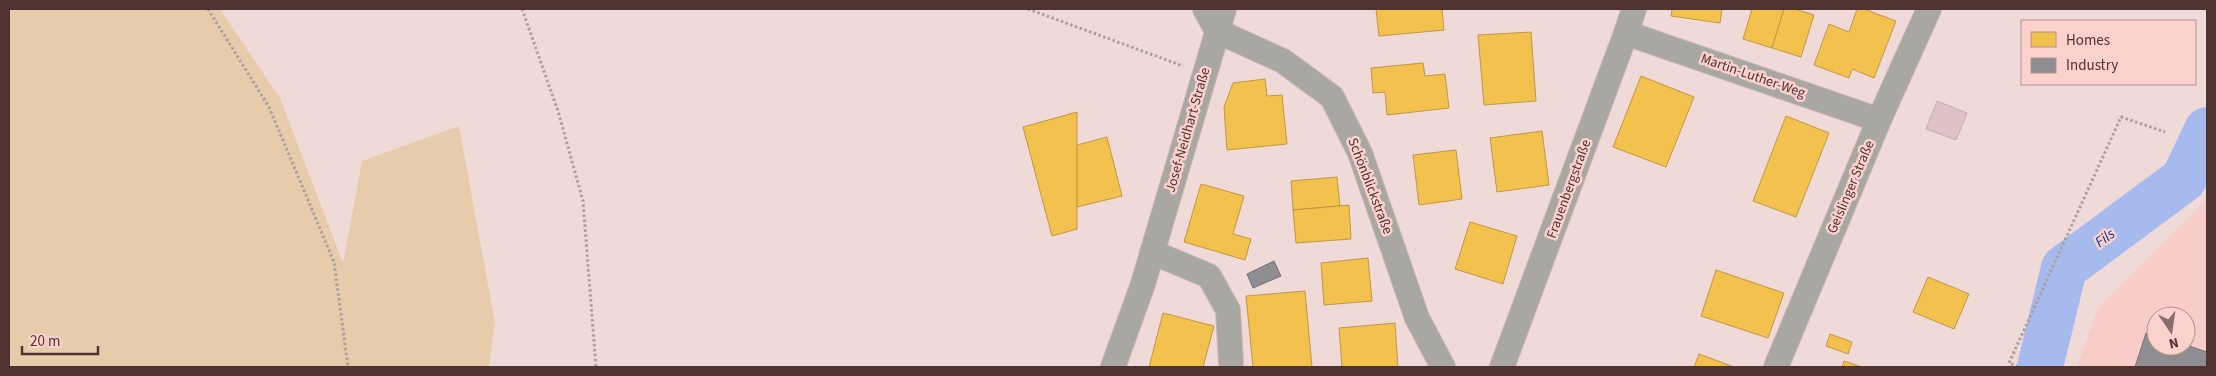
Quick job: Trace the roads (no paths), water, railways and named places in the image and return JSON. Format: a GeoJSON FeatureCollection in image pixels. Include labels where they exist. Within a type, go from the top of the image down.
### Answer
{"type":"FeatureCollection","features":[{"type":"Feature","properties":{"kind":"street"},"geometry":{"type":"LineString","coordinates":[[1205,9],[1221,20]]}},
{"type":"Feature","properties":{"kind":"street","name":"Frauenbergstraße"},"geometry":{"type":"LineString","coordinates":[[1502,367],[1634,9]]}},
{"type":"Feature","properties":{"kind":"street","name":"Geislinger Straße"},"geometry":{"type":"LineString","coordinates":[[1776,367],[1879,120],[1929,9]]}},
{"type":"Feature","properties":{"kind":"street","name":"Josef-Neidhart-Straße"},"geometry":{"type":"LineString","coordinates":[[1113,367],[1152,252],[1221,20]]}},
{"type":"Feature","properties":{"kind":"street","name":"Schönblickstraße"},"geometry":{"type":"LineString","coordinates":[[1221,20],[1283,61],[1332,97],[1360,153],[1417,318],[1443,367]]}},
{"type":"Feature","properties":{"kind":"street","name":"Martin-Luther-Weg"},"geometry":{"type":"LineString","coordinates":[[1626,33],[1879,120]]}},
{"type":"Feature","properties":{"kind":"street"},"geometry":{"type":"LineString","coordinates":[[1152,252],[1209,276],[1228,310],[1231,363]]}},
{"type":"Feature","properties":{"kind":"waterway","name":"Fils"},"geometry":{"type":"LineString","coordinates":[[2040,367],[2064,268],[2184,179],[2207,130]]}}]}
